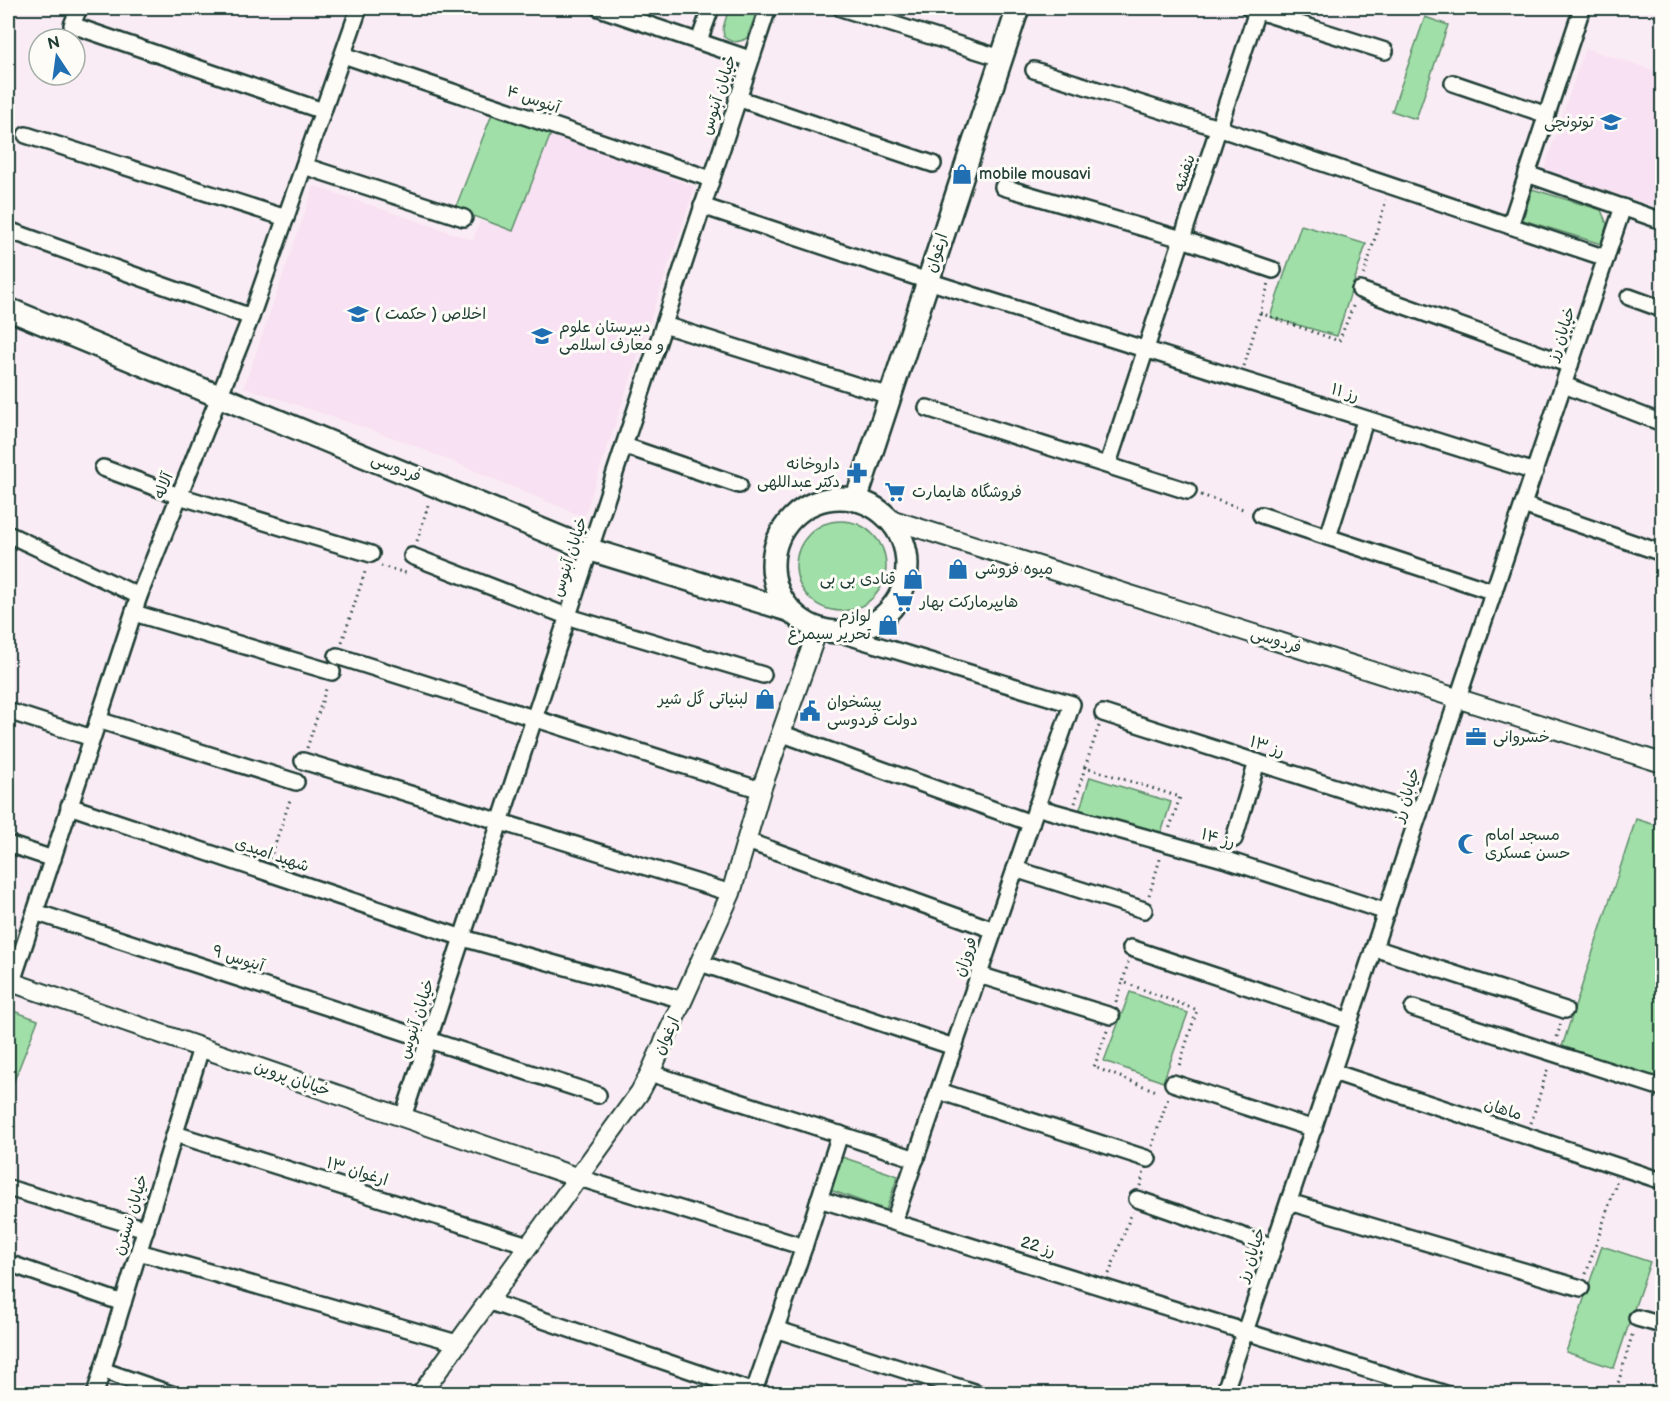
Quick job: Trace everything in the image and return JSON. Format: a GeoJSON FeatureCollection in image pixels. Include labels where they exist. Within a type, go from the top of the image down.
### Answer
{"type":"FeatureCollection","features":[{"type":"Feature","properties":{"kind":"main road","name":"ارغوان"},"geometry":{"type":"LineString","coordinates":[[856,500],[1018,8]]}},
{"type":"Feature","properties":{"kind":"main road","name":"فردوسی"},"geometry":{"type":"LineString","coordinates":[[8,309],[591,550],[790,611]]}},
{"type":"Feature","properties":{"kind":"main road"},"geometry":{"type":"LineString","coordinates":[[828,500],[856,500],[874,507],[890,519],[901,535],[908,555],[908,575],[901,595],[890,611],[874,624],[855,631],[826,631],[790,611],[780,595],[774,577],[773,558],[778,540],[788,523],[801,510],[828,500]]}},
{"type":"Feature","properties":{"kind":"street"},"geometry":{"type":"LineString","coordinates":[[79,8],[72,25],[323,111]]}},
{"type":"Feature","properties":{"kind":"street","name":"آلاله"},"geometry":{"type":"LineString","coordinates":[[10,981],[53,859],[139,596],[251,317],[359,8]]}},
{"type":"Feature","properties":{"kind":"street"},"geometry":{"type":"LineString","coordinates":[[599,8],[750,59]]}},
{"type":"Feature","properties":{"kind":"street"},"geometry":{"type":"LineString","coordinates":[[699,41],[711,8]]}},
{"type":"Feature","properties":{"kind":"street","name":"خیابان آبنوس"},"geometry":{"type":"LineString","coordinates":[[403,1117],[768,8]]}},
{"type":"Feature","properties":{"kind":"street"},"geometry":{"type":"LineString","coordinates":[[841,8],[1001,58]]}},
{"type":"Feature","properties":{"kind":"street"},"geometry":{"type":"LineString","coordinates":[[1255,8],[1385,51]]}},
{"type":"Feature","properties":{"kind":"street","name":"بنفشه"},"geometry":{"type":"LineString","coordinates":[[1108,464],[1255,8]]}},
{"type":"Feature","properties":{"kind":"street"},"geometry":{"type":"LineString","coordinates":[[1510,226],[1582,8]]}},
{"type":"Feature","properties":{"kind":"street","name":"آبنوس ۴"},"geometry":{"type":"LineString","coordinates":[[343,55],[711,179]]}},
{"type":"Feature","properties":{"kind":"street"},"geometry":{"type":"LineString","coordinates":[[1034,70],[1218,128],[1606,258]]}},
{"type":"Feature","properties":{"kind":"street"},"geometry":{"type":"LineString","coordinates":[[1453,82],[1547,115]]}},
{"type":"Feature","properties":{"kind":"street"},"geometry":{"type":"LineString","coordinates":[[737,98],[933,164]]}},
{"type":"Feature","properties":{"kind":"street"},"geometry":{"type":"LineString","coordinates":[[26,135],[286,218]]}},
{"type":"Feature","properties":{"kind":"street"},"geometry":{"type":"LineString","coordinates":[[304,166],[465,218]]}},
{"type":"Feature","properties":{"kind":"street"},"geometry":{"type":"LineString","coordinates":[[1527,174],[1662,221]]}},
{"type":"Feature","properties":{"kind":"street"},"geometry":{"type":"LineString","coordinates":[[1003,187],[1182,239],[1273,270]]}},
{"type":"Feature","properties":{"kind":"street"},"geometry":{"type":"LineString","coordinates":[[702,206],[928,281],[1145,349]]}},
{"type":"Feature","properties":{"kind":"street","name":"خیابان رز"},"geometry":{"type":"LineString","coordinates":[[1224,1394],[1623,207]]}},
{"type":"Feature","properties":{"kind":"street"},"geometry":{"type":"LineString","coordinates":[[8,230],[251,317]]}},
{"type":"Feature","properties":{"kind":"street"},"geometry":{"type":"LineString","coordinates":[[1360,290],[1570,365]]}},
{"type":"Feature","properties":{"kind":"street"},"geometry":{"type":"LineString","coordinates":[[1629,297],[1662,309]]}},
{"type":"Feature","properties":{"kind":"street"},"geometry":{"type":"LineString","coordinates":[[664,325],[890,396]]}},
{"type":"Feature","properties":{"kind":"street","name":"رز ۱۱"},"geometry":{"type":"LineString","coordinates":[[1145,349],[1535,472]]}},
{"type":"Feature","properties":{"kind":"street"},"geometry":{"type":"LineString","coordinates":[[1564,385],[1662,423]]}},
{"type":"Feature","properties":{"kind":"street"},"geometry":{"type":"LineString","coordinates":[[927,408],[1188,490]]}},
{"type":"Feature","properties":{"kind":"street"},"geometry":{"type":"LineString","coordinates":[[1328,537],[1363,427]]}},
{"type":"Feature","properties":{"kind":"street"},"geometry":{"type":"LineString","coordinates":[[625,446],[739,485]]}},
{"type":"Feature","properties":{"kind":"street"},"geometry":{"type":"LineString","coordinates":[[103,468],[179,496],[370,554]]}},
{"type":"Feature","properties":{"kind":"street"},"geometry":{"type":"LineString","coordinates":[[1523,505],[1662,553]]}},
{"type":"Feature","properties":{"kind":"street"},"geometry":{"type":"LineString","coordinates":[[1261,515],[1494,592]]}},
{"type":"Feature","properties":{"kind":"street","name":"فردوسی"},"geometry":{"type":"LineString","coordinates":[[890,519],[1662,763]]}},
{"type":"Feature","properties":{"kind":"street"},"geometry":{"type":"LineString","coordinates":[[8,534],[139,596]]}},
{"type":"Feature","properties":{"kind":"street"},"geometry":{"type":"LineString","coordinates":[[412,556],[569,617],[763,675]]}},
{"type":"Feature","properties":{"kind":"street"},"geometry":{"type":"LineString","coordinates":[[134,613],[332,672]]}},
{"type":"Feature","properties":{"kind":"street","name":"فروزان"},"geometry":{"type":"LineString","coordinates":[[826,631],[1071,704],[894,1221]]}},
{"type":"Feature","properties":{"kind":"street","name":"ارغوان"},"geometry":{"type":"LineString","coordinates":[[421,1394],[576,1177],[640,1092],[731,892],[761,790],[826,631]]}},
{"type":"Feature","properties":{"kind":"street"},"geometry":{"type":"LineString","coordinates":[[337,656],[761,790]]}},
{"type":"Feature","properties":{"kind":"street"},"geometry":{"type":"LineString","coordinates":[[8,711],[92,738]]}},
{"type":"Feature","properties":{"kind":"street","name":"رز ۱۳"},"geometry":{"type":"LineString","coordinates":[[1103,713],[1419,814]]}},
{"type":"Feature","properties":{"kind":"street"},"geometry":{"type":"LineString","coordinates":[[98,720],[296,783]]}},
{"type":"Feature","properties":{"kind":"street"},"geometry":{"type":"LineString","coordinates":[[783,734],[1031,823]]}},
{"type":"Feature","properties":{"kind":"street"},"geometry":{"type":"LineString","coordinates":[[303,760],[731,892]]}},
{"type":"Feature","properties":{"kind":"street"},"geometry":{"type":"LineString","coordinates":[[1234,839],[1257,762]]}},
{"type":"Feature","properties":{"kind":"street","name":"شهید امیدی"},"geometry":{"type":"LineString","coordinates":[[69,806],[463,938],[683,1000]]}},
{"type":"Feature","properties":{"kind":"street","name":"رز ۱۴"},"geometry":{"type":"LineString","coordinates":[[1036,807],[1227,860],[1387,912]]}},
{"type":"Feature","properties":{"kind":"street"},"geometry":{"type":"LineString","coordinates":[[747,842],[994,930]]}},
{"type":"Feature","properties":{"kind":"street"},"geometry":{"type":"LineString","coordinates":[[8,844],[53,859]]}},
{"type":"Feature","properties":{"kind":"street"},"geometry":{"type":"LineString","coordinates":[[1015,869],[1144,910]]}},
{"type":"Feature","properties":{"kind":"street","name":"آبنوس ۹"},"geometry":{"type":"LineString","coordinates":[[35,912],[598,1095]]}},
{"type":"Feature","properties":{"kind":"street"},"geometry":{"type":"LineString","coordinates":[[1131,948],[1350,1021]]}},
{"type":"Feature","properties":{"kind":"street"},"geometry":{"type":"LineString","coordinates":[[1374,948],[1565,1010]]}},
{"type":"Feature","properties":{"kind":"street"},"geometry":{"type":"LineString","coordinates":[[700,963],[954,1047]]}},
{"type":"Feature","properties":{"kind":"street"},"geometry":{"type":"LineString","coordinates":[[979,975],[1111,1016]]}},
{"type":"Feature","properties":{"kind":"street","name":"خیابان پروین"},"geometry":{"type":"LineString","coordinates":[[10,981],[576,1177]]}},
{"type":"Feature","properties":{"kind":"street"},"geometry":{"type":"LineString","coordinates":[[1413,1008],[1662,1088]]}},
{"type":"Feature","properties":{"kind":"street","name":"خیابان نسترن"},"geometry":{"type":"LineString","coordinates":[[95,1394],[201,1048]]}},
{"type":"Feature","properties":{"kind":"street","name":"ماهان"},"geometry":{"type":"LineString","coordinates":[[1333,1072],[1662,1181]]}},
{"type":"Feature","properties":{"kind":"street"},"geometry":{"type":"LineString","coordinates":[[650,1073],[916,1159]]}},
{"type":"Feature","properties":{"kind":"street"},"geometry":{"type":"LineString","coordinates":[[1171,1089],[1314,1129]]}},
{"type":"Feature","properties":{"kind":"street"},"geometry":{"type":"LineString","coordinates":[[939,1090],[1148,1158]]}},
{"type":"Feature","properties":{"kind":"street","name":"ارغوان ۱۳"},"geometry":{"type":"LineString","coordinates":[[175,1134],[528,1245]]}},
{"type":"Feature","properties":{"kind":"street"},"geometry":{"type":"LineString","coordinates":[[487,1301],[753,1393],[804,1247],[840,1134]]}},
{"type":"Feature","properties":{"kind":"street"},"geometry":{"type":"LineString","coordinates":[[576,1177],[804,1247]]}},
{"type":"Feature","properties":{"kind":"street"},"geometry":{"type":"LineString","coordinates":[[8,1188],[146,1229]]}},
{"type":"Feature","properties":{"kind":"street","name":"رز 22"},"geometry":{"type":"LineString","coordinates":[[819,1199],[1446,1394]]}},
{"type":"Feature","properties":{"kind":"street"},"geometry":{"type":"LineString","coordinates":[[1137,1199],[1274,1247]]}},
{"type":"Feature","properties":{"kind":"street"},"geometry":{"type":"LineString","coordinates":[[1289,1202],[1581,1288]]}},
{"type":"Feature","properties":{"kind":"street"},"geometry":{"type":"LineString","coordinates":[[139,1252],[457,1343]]}},
{"type":"Feature","properties":{"kind":"street"},"geometry":{"type":"LineString","coordinates":[[8,1263],[123,1303]]}},
{"type":"Feature","properties":{"kind":"street"},"geometry":{"type":"LineString","coordinates":[[1637,1318],[1662,1325]]}},
{"type":"Feature","properties":{"kind":"street"},"geometry":{"type":"LineString","coordinates":[[775,1329],[980,1394]]}},
{"type":"Feature","properties":{"kind":"street"},"geometry":{"type":"LineString","coordinates":[[102,1370],[171,1394]]}},
{"type":"Feature","properties":{"kind":"path"},"geometry":{"type":"LineString","coordinates":[[1260,314],[1339,341],[1360,290],[1390,187]]}},
{"type":"Feature","properties":{"kind":"path"},"geometry":{"type":"LineString","coordinates":[[1239,379],[1273,270]]}},
{"type":"Feature","properties":{"kind":"path"},"geometry":{"type":"LineString","coordinates":[[1188,490],[1261,515]]}},
{"type":"Feature","properties":{"kind":"path"},"geometry":{"type":"LineString","coordinates":[[337,656],[370,554]]}},
{"type":"Feature","properties":{"kind":"path"},"geometry":{"type":"LineString","coordinates":[[303,760],[332,672]]}},
{"type":"Feature","properties":{"kind":"path"},"geometry":{"type":"LineString","coordinates":[[1071,817],[1103,713]]}},
{"type":"Feature","properties":{"kind":"path"},"geometry":{"type":"LineString","coordinates":[[1085,767],[1180,797],[1144,910]]}},
{"type":"Feature","properties":{"kind":"path"},"geometry":{"type":"LineString","coordinates":[[266,872],[296,783]]}},
{"type":"Feature","properties":{"kind":"path"},"geometry":{"type":"LineString","coordinates":[[1131,948],[1123,982],[1094,1067],[1171,1089]]}},
{"type":"Feature","properties":{"kind":"path"},"geometry":{"type":"LineString","coordinates":[[1105,1287],[1137,1199],[1148,1158],[1197,1010],[1123,982]]}},
{"type":"Feature","properties":{"kind":"path"},"geometry":{"type":"LineString","coordinates":[[1527,1137],[1565,1010]]}},
{"type":"Feature","properties":{"kind":"path"},"geometry":{"type":"LineString","coordinates":[[1581,1288],[1621,1168]]}},
{"type":"Feature","properties":{"kind":"path"},"geometry":{"type":"LineString","coordinates":[[1615,1394],[1637,1318]]}},
{"type":"Feature","properties":{"kind":"shaded area","name":"توتونچی"},"geometry":{"type":"Polygon","coordinates":[[[1585,48],[1662,73],[1662,209],[1544,170],[1585,48]]]}},
{"type":"Feature","properties":{"kind":"shaded area","name":"دبیرستان علوم و معارف اسلامی"},"geometry":{"type":"Polygon","coordinates":[[[552,131],[695,187],[584,517],[403,441],[244,387],[314,186],[473,240],[480,221],[513,230],[552,131]]]}},
{"type":"Feature","properties":{"kind":"green space"},"geometry":{"type":"Polygon","coordinates":[[[729,8],[758,8],[747,38],[741,41],[735,42],[724,37],[723,28],[729,8]]]}},
{"type":"Feature","properties":{"kind":"green space"},"geometry":{"type":"Polygon","coordinates":[[[1425,17],[1448,25],[1416,119],[1392,111],[1425,17]]]}},
{"type":"Feature","properties":{"kind":"green space"},"geometry":{"type":"Polygon","coordinates":[[[494,109],[552,131],[513,231],[455,209],[494,109]]]}},
{"type":"Feature","properties":{"kind":"green space"},"geometry":{"type":"Polygon","coordinates":[[[1532,189],[1601,210],[1607,224],[1601,244],[1523,220],[1532,189]]]}},
{"type":"Feature","properties":{"kind":"green space"},"geometry":{"type":"Polygon","coordinates":[[[1301,225],[1366,244],[1337,336],[1270,317],[1301,225]]]}},
{"type":"Feature","properties":{"kind":"green space"},"geometry":{"type":"Polygon","coordinates":[[[841,521],[858,524],[873,534],[883,549],[886,566],[883,583],[873,598],[858,608],[841,611],[824,608],[809,598],[799,583],[796,566],[799,549],[809,534],[824,524],[841,521]]]}},
{"type":"Feature","properties":{"kind":"green space"},"geometry":{"type":"Polygon","coordinates":[[[1090,777],[1171,802],[1159,840],[1078,815],[1090,777]]]}},
{"type":"Feature","properties":{"kind":"green space"},"geometry":{"type":"Polygon","coordinates":[[[1636,819],[1662,827],[1662,1086],[1560,1053],[1636,819]]]}},
{"type":"Feature","properties":{"kind":"green space"},"geometry":{"type":"Polygon","coordinates":[[[1130,992],[1188,1013],[1163,1082],[1104,1061],[1130,992]]]}},
{"type":"Feature","properties":{"kind":"green space"},"geometry":{"type":"Polygon","coordinates":[[[8,1009],[38,1020],[8,1096],[8,1009]]]}},
{"type":"Feature","properties":{"kind":"green space"},"geometry":{"type":"Polygon","coordinates":[[[842,1157],[898,1176],[886,1210],[830,1190],[842,1157]]]}},
{"type":"Feature","properties":{"kind":"green space"},"geometry":{"type":"Polygon","coordinates":[[[1602,1246],[1650,1262],[1614,1368],[1566,1352],[1602,1246]]]}},
{"type":"Feature","properties":{"kind":"place","name":"توتونچی"},"geometry":{"type":"Point","coordinates":[1611,122]}},
{"type":"Feature","properties":{"kind":"place","name":"mobile mousavi"},"geometry":{"type":"Point","coordinates":[962,174]}},
{"type":"Feature","properties":{"kind":"place","name":"اخلاص ( حکمت )"},"geometry":{"type":"Point","coordinates":[358,314]}},
{"type":"Feature","properties":{"kind":"place","name":"دبیرستان علوم و معارف اسلامی"},"geometry":{"type":"Point","coordinates":[542,336]}},
{"type":"Feature","properties":{"kind":"place","name":"داروخانه دکتر عبداللهی"},"geometry":{"type":"Point","coordinates":[857,473]}},
{"type":"Feature","properties":{"kind":"place","name":"فروشگاه هایمارت"},"geometry":{"type":"Point","coordinates":[895,492]}},
{"type":"Feature","properties":{"kind":"place","name":"میوه فروشی"},"geometry":{"type":"Point","coordinates":[958,569]}},
{"type":"Feature","properties":{"kind":"place","name":"قنادی بی بی"},"geometry":{"type":"Point","coordinates":[913,579]}},
{"type":"Feature","properties":{"kind":"place","name":"هایپرمارکت بهار"},"geometry":{"type":"Point","coordinates":[903,602]}},
{"type":"Feature","properties":{"kind":"place","name":"لوازم تحریر سیمرغ"},"geometry":{"type":"Point","coordinates":[888,625]}},
{"type":"Feature","properties":{"kind":"place","name":"لبنیاتی گل شیر"},"geometry":{"type":"Point","coordinates":[765,699]}},
{"type":"Feature","properties":{"kind":"place","name":"پیشخوان دولت فردوسی"},"geometry":{"type":"Point","coordinates":[810,711]}},
{"type":"Feature","properties":{"kind":"place","name":"خسروانی"},"geometry":{"type":"Point","coordinates":[1476,737]}},
{"type":"Feature","properties":{"kind":"place","name":"مسجد امام حسن عسکری"},"geometry":{"type":"Point","coordinates":[1468,844]}}]}
